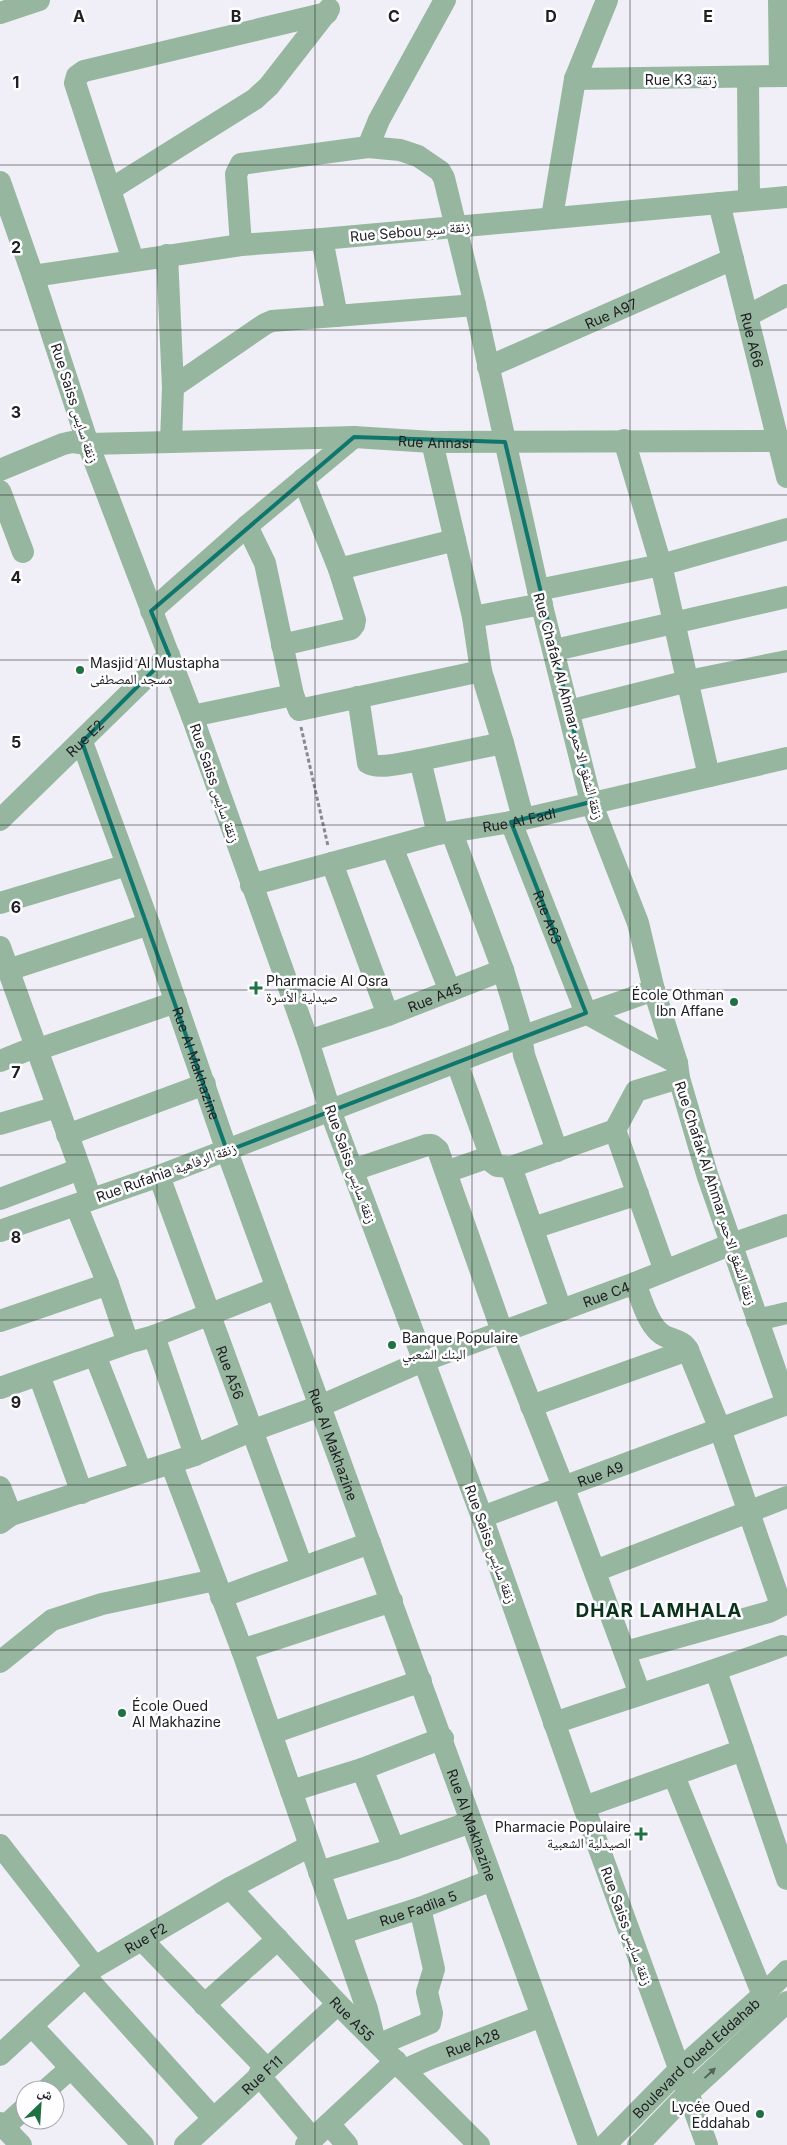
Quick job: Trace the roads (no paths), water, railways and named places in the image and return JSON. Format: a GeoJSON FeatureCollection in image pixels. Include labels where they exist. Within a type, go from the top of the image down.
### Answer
{"type":"FeatureCollection","features":[{"type":"Feature","properties":{"kind":"street"},"geometry":{"type":"LineString","coordinates":[[0,14],[39,0]]}},
{"type":"Feature","properties":{"kind":"street"},"geometry":{"type":"LineString","coordinates":[[368,147],[379,120],[445,0]]}},
{"type":"Feature","properties":{"kind":"street"},"geometry":{"type":"LineString","coordinates":[[552,217],[575,80],[606,0]]}},
{"type":"Feature","properties":{"kind":"street"},"geometry":{"type":"LineString","coordinates":[[779,0],[784,76]]}},
{"type":"Feature","properties":{"kind":"street"},"geometry":{"type":"LineString","coordinates":[[111,189],[255,99],[269,86],[330,6]]}},
{"type":"Feature","properties":{"kind":"street"},"geometry":{"type":"LineString","coordinates":[[133,260],[75,83],[77,76],[84,71],[330,6]]}},
{"type":"Feature","properties":{"kind":"street","name":"Rue K3 زنقة"},"geometry":{"type":"LineString","coordinates":[[575,80],[784,76]]}},
{"type":"Feature","properties":{"kind":"street"},"geometry":{"type":"LineString","coordinates":[[748,78],[749,200]]}},
{"type":"Feature","properties":{"kind":"street","name":"Rue Chafak Al Ahmar زنقة الشفق الاحمر"},"geometry":{"type":"LineString","coordinates":[[241,245],[236,174],[241,164],[368,147],[400,150],[418,156],[440,170],[475,305],[540,597],[555,650],[592,802],[638,923],[654,990],[707,1174],[787,1404]]}},
{"type":"Feature","properties":{"kind":"street","name":"Rue Saiss زنقة سايس"},"geometry":{"type":"LineString","coordinates":[[0,182],[6,216],[34,276],[88,444],[192,716],[308,1041],[330,1110],[482,1517],[584,1807],[707,2145]]}},
{"type":"Feature","properties":{"kind":"street","name":"Rue Sebou زنقة سبو"},"geometry":{"type":"LineString","coordinates":[[34,276],[241,245],[787,197]]}},
{"type":"Feature","properties":{"kind":"street","name":"Rue A66"},"geometry":{"type":"LineString","coordinates":[[719,203],[747,316],[782,441],[787,477]]}},
{"type":"Feature","properties":{"kind":"street"},"geometry":{"type":"LineString","coordinates":[[322,239],[337,316]]}},
{"type":"Feature","properties":{"kind":"street"},"geometry":{"type":"LineString","coordinates":[[167,255],[173,387],[171,442]]}},
{"type":"Feature","properties":{"kind":"street","name":"Rue A97"},"geometry":{"type":"LineString","coordinates":[[488,367],[733,259]]}},
{"type":"Feature","properties":{"kind":"street"},"geometry":{"type":"LineString","coordinates":[[747,316],[787,295]]}},
{"type":"Feature","properties":{"kind":"street"},"geometry":{"type":"LineString","coordinates":[[173,387],[272,321],[475,305]]}},
{"type":"Feature","properties":{"kind":"street"},"geometry":{"type":"LineString","coordinates":[[151,612],[247,526],[354,437]]}},
{"type":"Feature","properties":{"kind":"street","name":"Rue Annasr"},"geometry":{"type":"LineString","coordinates":[[0,470],[72,442],[88,444],[354,437],[432,442],[782,441]]}},
{"type":"Feature","properties":{"kind":"street"},"geometry":{"type":"LineString","coordinates":[[624,440],[661,564],[709,776]]}},
{"type":"Feature","properties":{"kind":"street","name":"Rue A63"},"geometry":{"type":"LineString","coordinates":[[432,442],[473,617],[481,671],[504,743],[517,820],[586,1013]]}},
{"type":"Feature","properties":{"kind":"street"},"geometry":{"type":"LineString","coordinates":[[282,645],[351,629],[355,620],[339,569],[303,479]]}},
{"type":"Feature","properties":{"kind":"street"},"geometry":{"type":"LineString","coordinates":[[0,491],[23,552]]}},
{"type":"Feature","properties":{"kind":"street"},"geometry":{"type":"LineString","coordinates":[[247,526],[266,563],[282,645],[296,702]]}},
{"type":"Feature","properties":{"kind":"street"},"geometry":{"type":"LineString","coordinates":[[473,617],[787,529]]}},
{"type":"Feature","properties":{"kind":"street"},"geometry":{"type":"LineString","coordinates":[[339,569],[455,540]]}},
{"type":"Feature","properties":{"kind":"street"},"geometry":{"type":"LineString","coordinates":[[555,650],[787,597]]}},
{"type":"Feature","properties":{"kind":"street","name":"Rue E2"},"geometry":{"type":"LineString","coordinates":[[0,820],[169,655]]}},
{"type":"Feature","properties":{"kind":"street"},"geometry":{"type":"LineString","coordinates":[[569,711],[688,681],[787,661]]}},
{"type":"Feature","properties":{"kind":"street"},"geometry":{"type":"LineString","coordinates":[[192,716],[296,702],[358,697],[481,671]]}},
{"type":"Feature","properties":{"kind":"street"},"geometry":{"type":"LineString","coordinates":[[358,697],[368,763],[373,766],[420,760],[504,743]]}},
{"type":"Feature","properties":{"kind":"street","name":"Rue Al Makhazine"},"geometry":{"type":"LineString","coordinates":[[82,742],[149,924],[227,1151],[443,1738],[471,1822],[590,2145]]}},
{"type":"Feature","properties":{"kind":"street","name":"Rue Al Fadl"},"geometry":{"type":"LineString","coordinates":[[251,885],[445,833],[517,820],[787,758]]}},
{"type":"Feature","properties":{"kind":"street"},"geometry":{"type":"LineString","coordinates":[[420,760],[445,833],[503,970],[519,1024],[524,1055],[557,1151]]}},
{"type":"Feature","properties":{"kind":"street"},"geometry":{"type":"LineString","coordinates":[[392,847],[450,991]]}},
{"type":"Feature","properties":{"kind":"street"},"geometry":{"type":"LineString","coordinates":[[332,863],[388,1015]]}},
{"type":"Feature","properties":{"kind":"street"},"geometry":{"type":"LineString","coordinates":[[0,903],[127,865]]}},
{"type":"Feature","properties":{"kind":"street"},"geometry":{"type":"LineString","coordinates":[[8,970],[149,924]]}},
{"type":"Feature","properties":{"kind":"street"},"geometry":{"type":"LineString","coordinates":[[0,947],[80,1169],[83,1202],[128,1343]]}},
{"type":"Feature","properties":{"kind":"street","name":"Rue A45"},"geometry":{"type":"LineString","coordinates":[[308,1041],[388,1015],[503,970]]}},
{"type":"Feature","properties":{"kind":"street","name":"Rue Rufahia زنقة الرفاهية"},"geometry":{"type":"LineString","coordinates":[[0,1231],[227,1151],[521,1037],[654,990]]}},
{"type":"Feature","properties":{"kind":"street"},"geometry":{"type":"LineString","coordinates":[[0,1061],[176,1002]]}},
{"type":"Feature","properties":{"kind":"street"},"geometry":{"type":"LineString","coordinates":[[586,1013],[678,1070]]}},
{"type":"Feature","properties":{"kind":"street"},"geometry":{"type":"LineString","coordinates":[[457,1063],[489,1156],[497,1166],[511,1168],[614,1130],[636,1091],[678,1070]]}},
{"type":"Feature","properties":{"kind":"street"},"geometry":{"type":"LineString","coordinates":[[67,1135],[205,1084]]}},
{"type":"Feature","properties":{"kind":"street"},"geometry":{"type":"LineString","coordinates":[[0,1124],[57,1106]]}},
{"type":"Feature","properties":{"kind":"street"},"geometry":{"type":"LineString","coordinates":[[614,1130],[665,1271]]}},
{"type":"Feature","properties":{"kind":"street"},"geometry":{"type":"LineString","coordinates":[[353,1170],[427,1145],[432,1145],[438,1150],[502,1331],[563,1486],[640,1694]]}},
{"type":"Feature","properties":{"kind":"street"},"geometry":{"type":"LineString","coordinates":[[446,1172],[489,1156]]}},
{"type":"Feature","properties":{"kind":"street"},"geometry":{"type":"LineString","coordinates":[[511,1168],[561,1310]]}},
{"type":"Feature","properties":{"kind":"street"},"geometry":{"type":"LineString","coordinates":[[0,1198],[80,1169]]}},
{"type":"Feature","properties":{"kind":"street","name":"Rue A56"},"geometry":{"type":"LineString","coordinates":[[159,1176],[302,1567]]}},
{"type":"Feature","properties":{"kind":"street"},"geometry":{"type":"LineString","coordinates":[[533,1228],[638,1194]]}},
{"type":"Feature","properties":{"kind":"street","name":"Rue C4"},"geometry":{"type":"LineString","coordinates":[[6,1519],[195,1454],[251,1430],[320,1406],[423,1361],[787,1225]]}},
{"type":"Feature","properties":{"kind":"street"},"geometry":{"type":"LineString","coordinates":[[554,1723],[716,1671],[784,1654],[779,1607],[720,1429],[688,1350],[682,1342],[663,1336],[653,1326],[635,1283]]}},
{"type":"Feature","properties":{"kind":"street"},"geometry":{"type":"LineString","coordinates":[[0,1321],[108,1284]]}},
{"type":"Feature","properties":{"kind":"street"},"geometry":{"type":"LineString","coordinates":[[0,1388],[128,1343],[154,1336],[277,1288]]}},
{"type":"Feature","properties":{"kind":"street"},"geometry":{"type":"LineString","coordinates":[[757,1320],[787,1313]]}},
{"type":"Feature","properties":{"kind":"street"},"geometry":{"type":"LineString","coordinates":[[154,1336],[195,1454]]}},
{"type":"Feature","properties":{"kind":"street"},"geometry":{"type":"LineString","coordinates":[[531,1406],[688,1350]]}},
{"type":"Feature","properties":{"kind":"street"},"geometry":{"type":"LineString","coordinates":[[95,1355],[141,1472]]}},
{"type":"Feature","properties":{"kind":"street"},"geometry":{"type":"LineString","coordinates":[[39,1375],[82,1492]]}},
{"type":"Feature","properties":{"kind":"street","name":"Rue A9"},"geometry":{"type":"LineString","coordinates":[[482,1517],[787,1404]]}},
{"type":"Feature","properties":{"kind":"street"},"geometry":{"type":"LineString","coordinates":[[171,1463],[272,1733],[368,2009],[377,2041],[430,2023],[432,2019],[427,1992],[434,1969],[420,1908]]}},
{"type":"Feature","properties":{"kind":"street"},"geometry":{"type":"LineString","coordinates":[[0,1487],[6,1519]]}},
{"type":"Feature","properties":{"kind":"street"},"geometry":{"type":"LineString","coordinates":[[595,1571],[787,1497]]}},
{"type":"Feature","properties":{"kind":"street"},"geometry":{"type":"LineString","coordinates":[[0,1662],[52,1620],[102,1604],[218,1588],[302,1567],[370,1543]]}},
{"type":"Feature","properties":{"kind":"street"},"geometry":{"type":"LineString","coordinates":[[242,1650],[392,1601]]}},
{"type":"Feature","properties":{"kind":"street"},"geometry":{"type":"LineString","coordinates":[[625,1652],[779,1607]]}},
{"type":"Feature","properties":{"kind":"street"},"geometry":{"type":"LineString","coordinates":[[716,1671],[787,1879]]}},
{"type":"Feature","properties":{"kind":"street"},"geometry":{"type":"LineString","coordinates":[[272,1733],[421,1681]]}},
{"type":"Feature","properties":{"kind":"street"},"geometry":{"type":"LineString","coordinates":[[291,1791],[362,1769],[443,1738]]}},
{"type":"Feature","properties":{"kind":"street"},"geometry":{"type":"LineString","coordinates":[[584,1807],[743,1750]]}},
{"type":"Feature","properties":{"kind":"street"},"geometry":{"type":"LineString","coordinates":[[362,1769],[394,1850]]}},
{"type":"Feature","properties":{"kind":"street"},"geometry":{"type":"LineString","coordinates":[[674,1776],[763,1995]]}},
{"type":"Feature","properties":{"kind":"street"},"geometry":{"type":"LineString","coordinates":[[319,1872],[394,1850],[471,1822]]}},
{"type":"Feature","properties":{"kind":"street"},"geometry":{"type":"LineString","coordinates":[[0,1845],[7,1869],[213,2118]]}},
{"type":"Feature","properties":{"kind":"street","name":"Rue F2"},"geometry":{"type":"LineString","coordinates":[[0,2055],[90,1971],[230,1888],[310,1846]]}},
{"type":"Feature","properties":{"kind":"street","name":"Rue Fadila 5"},"geometry":{"type":"LineString","coordinates":[[342,1933],[420,1908],[492,1880]]}},
{"type":"Feature","properties":{"kind":"street","name":"Rue A55"},"geometry":{"type":"LineString","coordinates":[[230,1888],[338,2004],[479,2145]]}},
{"type":"Feature","properties":{"kind":"street"},"geometry":{"type":"LineString","coordinates":[[204,2005],[278,1939]]}},
{"type":"Feature","properties":{"kind":"street"},"geometry":{"type":"LineString","coordinates":[[142,1940],[204,2005],[316,2136],[347,2145]]}},
{"type":"Feature","properties":{"kind":"street","name":"Boulevard Oued Eddahab"},"geometry":{"type":"LineString","coordinates":[[605,2145],[679,2070],[787,1971]]}},
{"type":"Feature","properties":{"kind":"street","name":"Boulevard Oued Eddahab"},"geometry":{"type":"LineString","coordinates":[[638,2145],[688,2093],[787,2002]]}},
{"type":"Feature","properties":{"kind":"street","name":"Rue F11"},"geometry":{"type":"LineString","coordinates":[[185,2145],[338,2004]]}},
{"type":"Feature","properties":{"kind":"street","name":"Rue A28"},"geometry":{"type":"LineString","coordinates":[[316,2136],[400,2066],[431,2058],[542,2016]]}},
{"type":"Feature","properties":{"kind":"street"},"geometry":{"type":"LineString","coordinates":[[32,2026],[143,2145]]}},
{"type":"Feature","properties":{"kind":"street"},"geometry":{"type":"LineString","coordinates":[[57,2080],[71,2068]]}},
{"type":"Feature","properties":{"kind":"street"},"geometry":{"type":"LineString","coordinates":[[15,2115],[2,2125],[21,2145]]}},
{"type":"Feature","properties":{"kind":"place","name":"Masjid Al Mustapha مسجد المصطفى"},"geometry":{"type":"Point","coordinates":[80,670]}},
{"type":"Feature","properties":{"kind":"place","name":"Pharmacie Al Osra صيدلية الأسرة"},"geometry":{"type":"Point","coordinates":[256,988]}},
{"type":"Feature","properties":{"kind":"place","name":"École Othman Ibn Affane"},"geometry":{"type":"Point","coordinates":[734,1002]}},
{"type":"Feature","properties":{"kind":"place","name":"Banque Populaire البنك الشعبي"},"geometry":{"type":"Point","coordinates":[392,1345]}},
{"type":"Feature","properties":{"kind":"place","name":"École Oued Al Makhazine"},"geometry":{"type":"Point","coordinates":[122,1713]}},
{"type":"Feature","properties":{"kind":"place","name":"Pharmacie Populaire الصيدلية الشعبية"},"geometry":{"type":"Point","coordinates":[641,1834]}},
{"type":"Feature","properties":{"kind":"place","name":"Lycée Oued Eddahab"},"geometry":{"type":"Point","coordinates":[760,2114]}},
{"type":"Feature","properties":{"kind":"district","name":"DHAR LAMHALA"},"geometry":{"type":"Point","coordinates":[659,1610]}}]}
